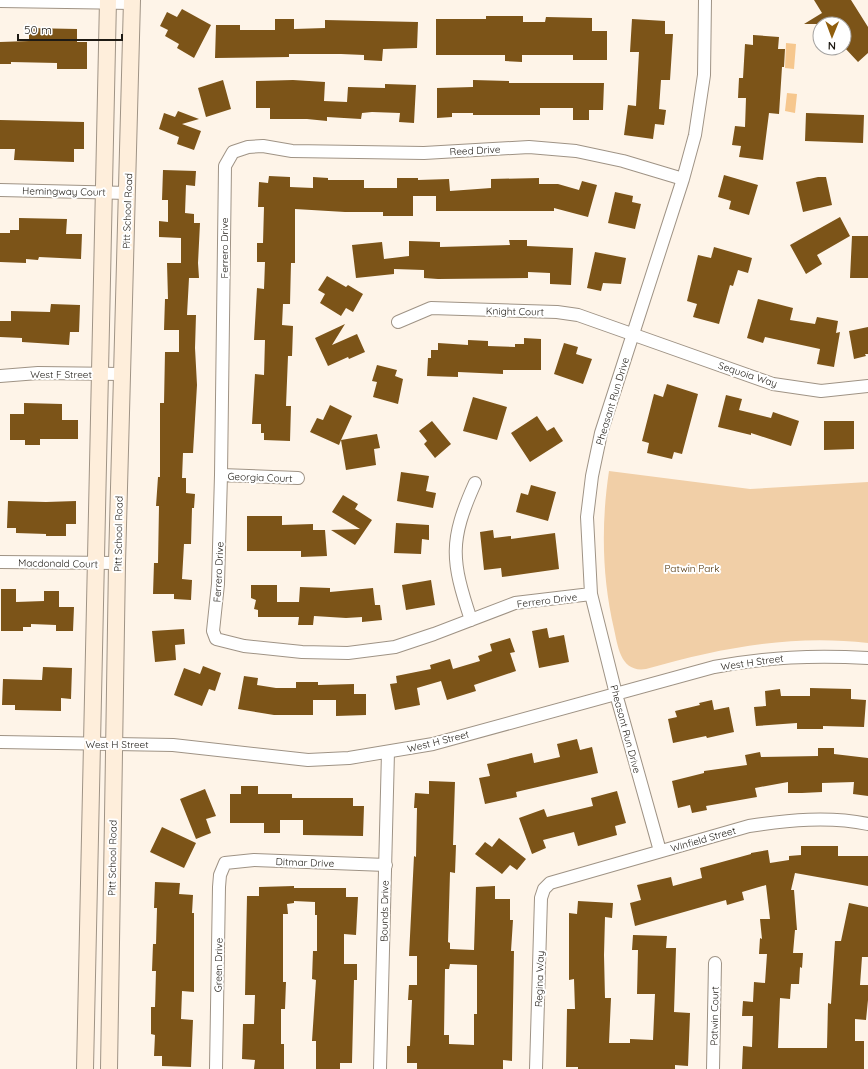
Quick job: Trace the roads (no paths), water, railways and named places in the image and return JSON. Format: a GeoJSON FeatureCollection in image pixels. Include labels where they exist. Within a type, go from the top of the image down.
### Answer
{"type":"FeatureCollection","features":[{"type":"Feature","properties":{"kind":"main road"},"geometry":{"type":"LineString","coordinates":[[85,1069],[108,1]]}},
{"type":"Feature","properties":{"kind":"main road","name":"Pitt School Road"},"geometry":{"type":"LineString","coordinates":[[111,1066],[117,563],[132,2]]}},
{"type":"Feature","properties":{"kind":"street","name":"Pheasant Run Drive"},"geometry":{"type":"LineString","coordinates":[[660,851],[616,694],[591,594],[587,517],[592,476],[600,434],[683,179],[695,134],[704,75],[705,0]]}},
{"type":"Feature","properties":{"kind":"street"},"geometry":{"type":"LineString","coordinates":[[0,1],[132,2]]}},
{"type":"Feature","properties":{"kind":"street","name":"Reed Drive"},"geometry":{"type":"LineString","coordinates":[[263,146],[292,151],[424,153],[529,147],[576,151],[623,161],[683,179]]}},
{"type":"Feature","properties":{"kind":"street","name":"Ferrero Drive"},"geometry":{"type":"LineString","coordinates":[[263,146],[248,147],[233,152],[226,166],[218,584],[213,631],[216,639],[244,646],[287,651],[348,654],[395,647],[434,634],[515,603],[591,594]]}},
{"type":"Feature","properties":{"kind":"street","name":"Hemingway Court"},"geometry":{"type":"LineString","coordinates":[[0,190],[128,192]]}},
{"type":"Feature","properties":{"kind":"street","name":"Knight Court"},"geometry":{"type":"LineString","coordinates":[[398,322],[431,308],[557,312],[578,315],[632,335]]}},
{"type":"Feature","properties":{"kind":"street","name":"Sequoia Way"},"geometry":{"type":"LineString","coordinates":[[632,335],[773,384],[821,391],[868,386]]}},
{"type":"Feature","properties":{"kind":"street","name":"West F Street"},"geometry":{"type":"LineString","coordinates":[[0,376],[38,373],[122,374]]}},
{"type":"Feature","properties":{"kind":"street","name":"Georgia Court"},"geometry":{"type":"LineString","coordinates":[[221,475],[298,478]]}},
{"type":"Feature","properties":{"kind":"street"},"geometry":{"type":"LineString","coordinates":[[471,620],[458,584],[455,559],[456,537],[462,511],[476,483]]}},
{"type":"Feature","properties":{"kind":"street","name":"Macdonald Court"},"geometry":{"type":"LineString","coordinates":[[0,562],[117,563]]}},
{"type":"Feature","properties":{"kind":"street","name":"West H Street"},"geometry":{"type":"LineString","coordinates":[[0,742],[173,745],[308,760],[349,758],[433,744],[714,667],[758,659],[800,656],[868,658]]}},
{"type":"Feature","properties":{"kind":"street","name":"Bounds Drive"},"geometry":{"type":"LineString","coordinates":[[380,1069],[388,752]]}},
{"type":"Feature","properties":{"kind":"street","name":"Winfield Street"},"geometry":{"type":"LineString","coordinates":[[544,889],[550,883],[557,880],[749,826],[782,821],[818,820],[868,824]]}},
{"type":"Feature","properties":{"kind":"street","name":"Ditmar Drive"},"geometry":{"type":"LineString","coordinates":[[225,863],[254,860],[386,865]]}},
{"type":"Feature","properties":{"kind":"street","name":"Green Drive"},"geometry":{"type":"LineString","coordinates":[[216,1069],[219,887],[220,875],[225,863]]}},
{"type":"Feature","properties":{"kind":"street","name":"Regina Way"},"geometry":{"type":"LineString","coordinates":[[536,1069],[541,898],[544,889]]}},
{"type":"Feature","properties":{"kind":"street","name":"Patwin Court"},"geometry":{"type":"LineString","coordinates":[[713,1069],[715,963]]}},
{"type":"Feature","properties":{"kind":"park label","name":"Patwin Park"},"geometry":{"type":"Point","coordinates":[692,568]}}]}
